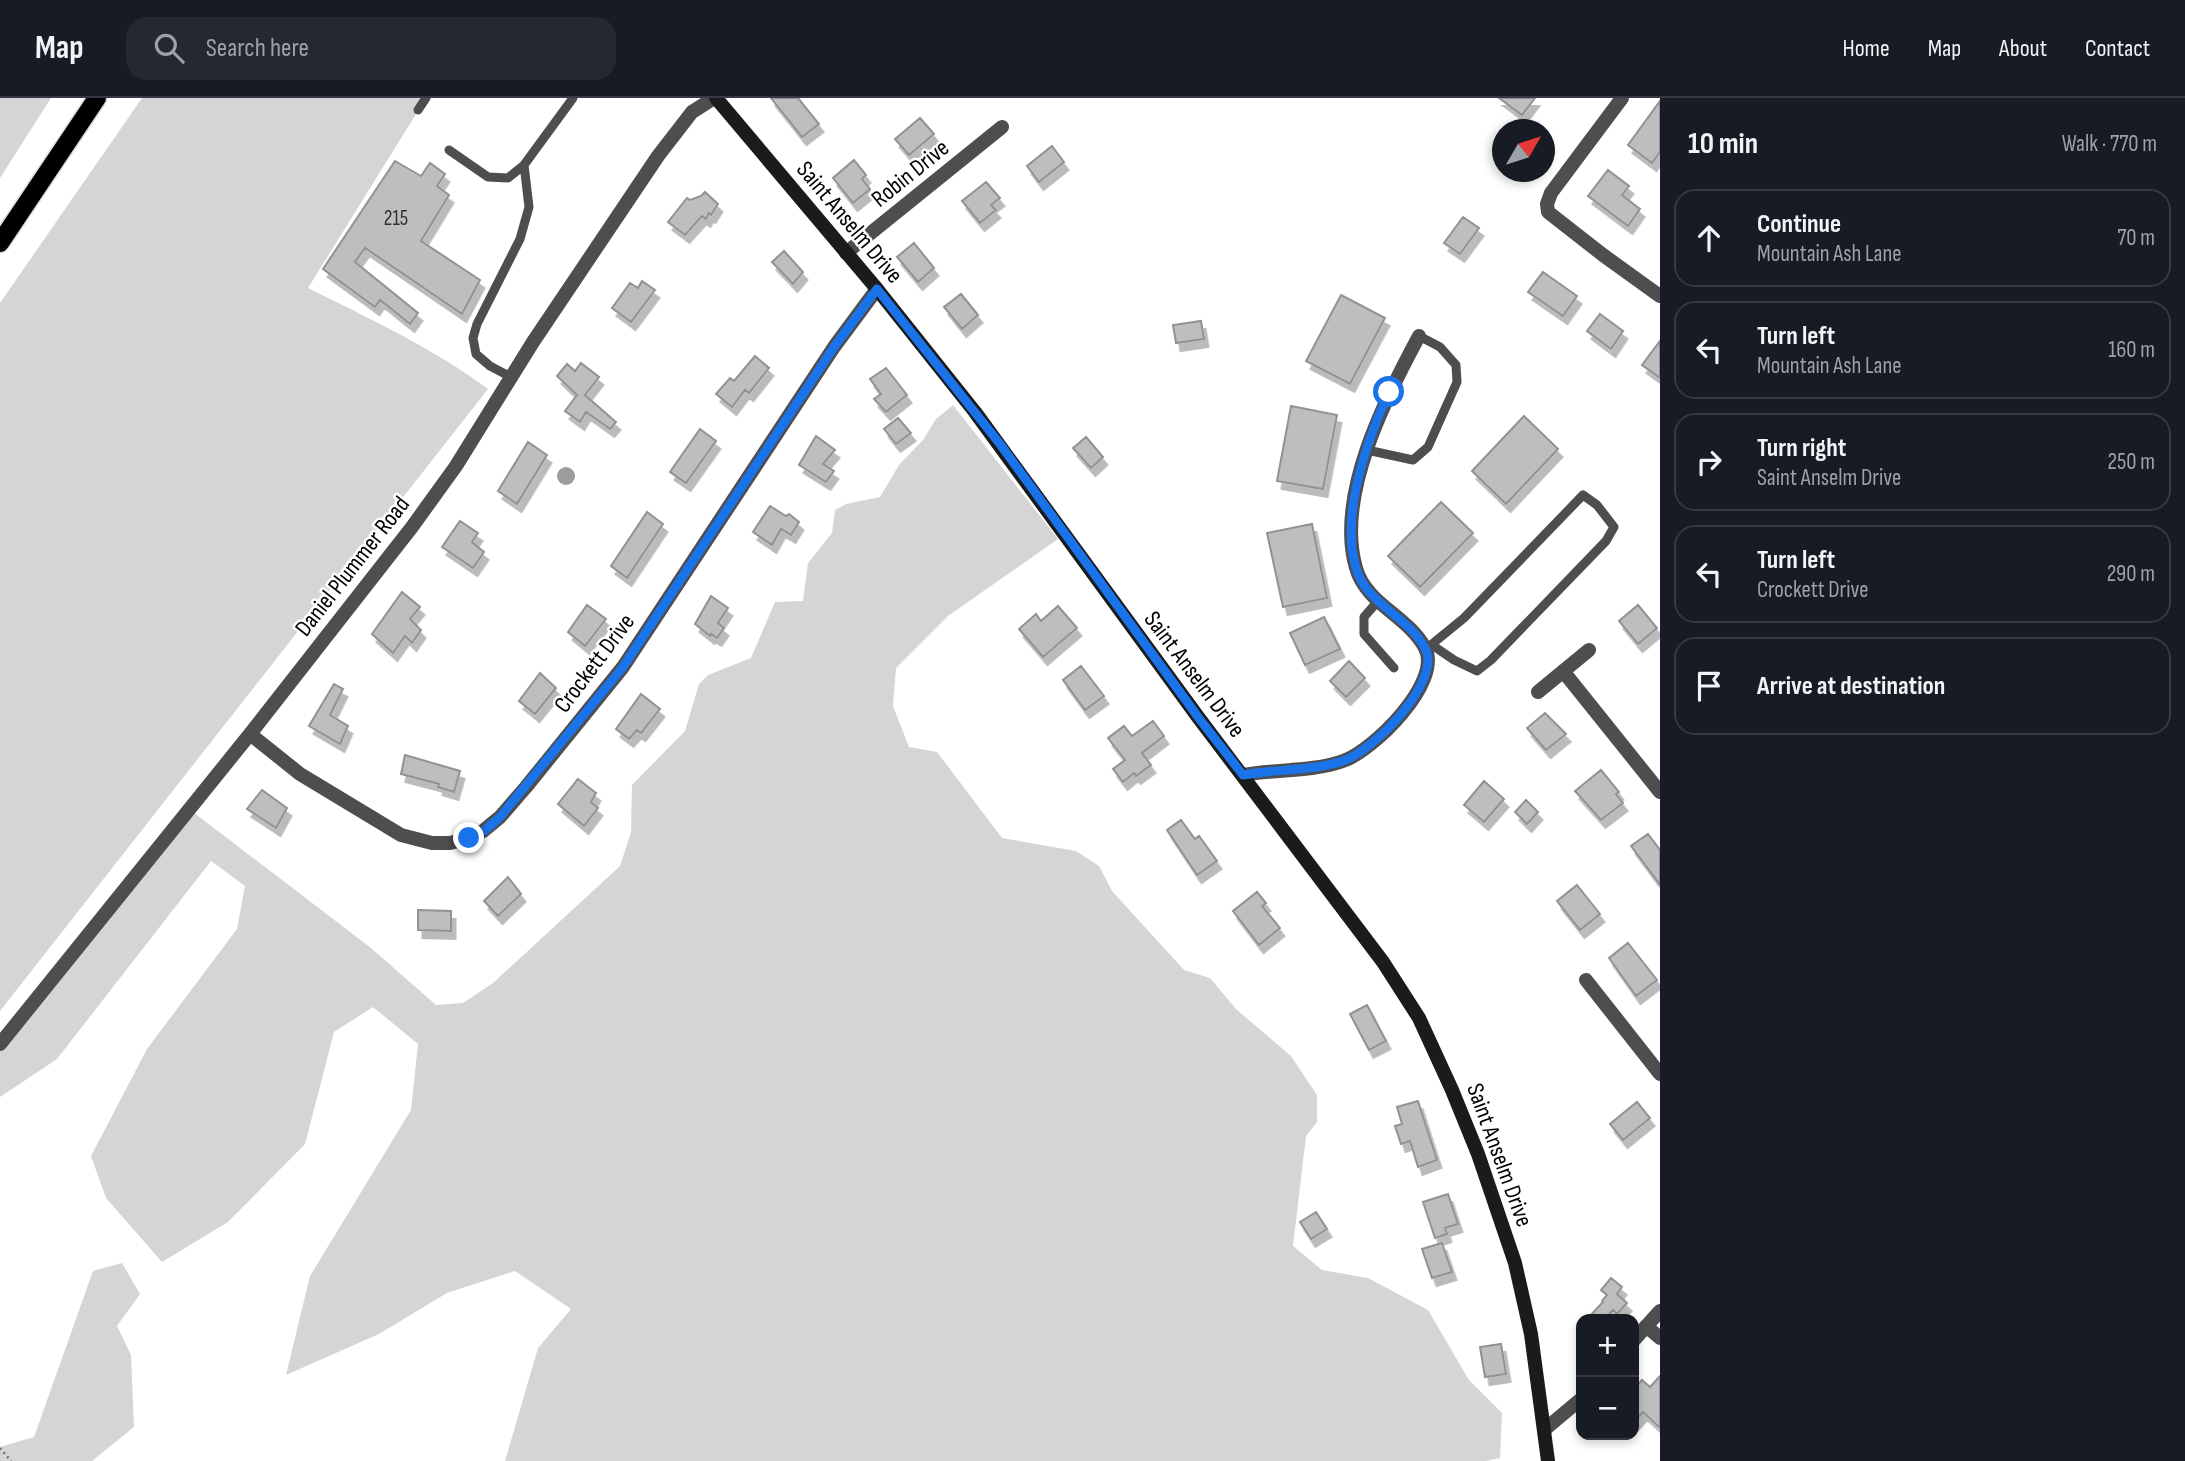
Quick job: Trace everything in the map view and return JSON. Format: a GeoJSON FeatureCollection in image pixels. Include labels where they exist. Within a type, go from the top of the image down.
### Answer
{"type":"FeatureCollection","features":[{"type":"Feature","properties":{"kind":"main road"},"geometry":{"type":"LineString","coordinates":[[0,243],[97,98]]}},
{"type":"Feature","properties":{"kind":"street","name":"Saint Anselm Drive"},"geometry":{"type":"LineString","coordinates":[[715,98],[877,289],[1000,444],[1161,666],[1383,962],[1419,1018],[1478,1154],[1515,1263],[1531,1334],[1548,1461]]}},
{"type":"Feature","properties":{"kind":"street","name":"Daniel Plummer Road"},"geometry":{"type":"LineString","coordinates":[[0,1044],[250,734],[412,527],[456,466],[594,248],[658,156],[692,112],[715,98]]}},
{"type":"Feature","properties":{"kind":"street"},"geometry":{"type":"LineString","coordinates":[[1622,98],[1551,193],[1547,204],[1548,212],[1660,296]]}},
{"type":"Feature","properties":{"kind":"street","name":"Robin Drive"},"geometry":{"type":"LineString","coordinates":[[846,253],[1002,127]]}},
{"type":"Feature","properties":{"kind":"street","name":"Crockett Drive"},"geometry":{"type":"LineString","coordinates":[[250,734],[300,774],[401,835],[432,843],[450,843],[484,831],[509,807],[623,667],[834,347],[877,289]]}},
{"type":"Feature","properties":{"kind":"street"},"geometry":{"type":"LineString","coordinates":[[1243,775],[1324,765],[1353,757],[1380,735],[1414,698],[1428,666],[1429,647],[1361,582],[1355,567],[1352,539],[1353,511],[1367,450],[1389,392],[1419,336]]}},
{"type":"Feature","properties":{"kind":"street"},"geometry":{"type":"LineString","coordinates":[[1538,692],[1589,650]]}},
{"type":"Feature","properties":{"kind":"street"},"geometry":{"type":"LineString","coordinates":[[1563,671],[1660,792]]}},
{"type":"Feature","properties":{"kind":"street"},"geometry":{"type":"LineString","coordinates":[[1586,980],[1660,1074]]}},
{"type":"Feature","properties":{"kind":"street"},"geometry":{"type":"LineString","coordinates":[[1639,1334],[1660,1311]]}},
{"type":"Feature","properties":{"kind":"street"},"geometry":{"type":"LineString","coordinates":[[1646,1326],[1660,1338]]}},
{"type":"Feature","properties":{"kind":"street"},"geometry":{"type":"LineString","coordinates":[[1544,1430],[1576,1403]]}},
{"type":"Feature","properties":{"kind":"lane"},"geometry":{"type":"LineString","coordinates":[[418,110],[426,98]]}},
{"type":"Feature","properties":{"kind":"lane"},"geometry":{"type":"LineString","coordinates":[[449,150],[488,177],[508,178],[524,166],[573,98]]}},
{"type":"Feature","properties":{"kind":"lane"},"geometry":{"type":"LineString","coordinates":[[511,377],[481,360],[473,348],[473,338],[477,324],[520,239],[530,207],[524,166]]}},
{"type":"Feature","properties":{"kind":"lane"},"geometry":{"type":"LineString","coordinates":[[1367,450],[1413,460],[1428,447],[1457,382],[1456,365],[1440,346],[1419,336]]}},
{"type":"Feature","properties":{"kind":"lane"},"geometry":{"type":"LineString","coordinates":[[1583,495],[1597,505],[1614,527],[1606,541],[1491,660],[1476,671],[1429,647],[1464,618],[1583,495]]}},
{"type":"Feature","properties":{"kind":"lane"},"geometry":{"type":"LineString","coordinates":[[1378,601],[1364,617],[1364,634],[1394,668]]}},
{"type":"Feature","properties":{"kind":"path"},"geometry":{"type":"LineString","coordinates":[[0,1448],[11,1461]]}},
{"type":"Feature","properties":{"kind":"shaded area"},"geometry":{"type":"Polygon","coordinates":[[[0,98],[51,98],[0,178],[0,98]]]}},
{"type":"Feature","properties":{"kind":"shaded area"},"geometry":{"type":"Polygon","coordinates":[[[142,98],[426,98],[308,288],[423,347],[488,389],[0,1011],[0,303],[142,98]]]}},
{"type":"Feature","properties":{"kind":"shaded area"},"geometry":{"type":"Polygon","coordinates":[[[953,405],[1058,539],[948,616],[896,668],[893,706],[909,747],[937,752],[1002,838],[1076,851],[1099,866],[1112,891],[1184,970],[1210,978],[1236,1009],[1291,1056],[1317,1095],[1317,1122],[1306,1136],[1293,1246],[1322,1270],[1368,1278],[1428,1310],[1469,1380],[1502,1413],[1500,1458],[1486,1461],[505,1461],[538,1348],[571,1309],[515,1271],[447,1293],[379,1334],[286,1375],[310,1276],[411,1110],[418,1044],[373,1007],[334,1032],[305,1144],[228,1222],[162,1262],[106,1198],[91,1156],[147,1049],[237,929],[245,886],[211,861],[57,1059],[0,1097],[0,1044],[193,812],[371,948],[436,1005],[463,1003],[493,983],[620,866],[631,832],[632,785],[685,731],[699,684],[708,675],[751,658],[775,602],[803,601],[808,563],[832,533],[835,510],[846,504],[880,497],[899,465],[923,440],[936,419],[953,405]]]}},
{"type":"Feature","properties":{"kind":"shaded area"},"geometry":{"type":"Polygon","coordinates":[[[566,467],[572,470],[575,476],[572,482],[566,485],[560,482],[557,476],[560,470],[566,467]]]}},
{"type":"Feature","properties":{"kind":"shaded area"},"geometry":{"type":"Polygon","coordinates":[[[122,1263],[140,1294],[117,1326],[131,1355],[134,1427],[92,1461],[0,1461],[0,1447],[34,1437],[93,1271],[122,1263]]]}},
{"type":"Feature","properties":{"kind":"building"},"geometry":{"type":"Polygon","coordinates":[[[771,98],[798,98],[819,124],[802,137],[771,98]]]}},
{"type":"Feature","properties":{"kind":"building"},"geometry":{"type":"Polygon","coordinates":[[[1499,98],[1535,98],[1522,115],[1499,98]]]}},
{"type":"Feature","properties":{"kind":"building"},"geometry":{"type":"Polygon","coordinates":[[[1660,101],[1660,152],[1652,163],[1628,145],[1660,101]]]}},
{"type":"Feature","properties":{"kind":"building"},"geometry":{"type":"Polygon","coordinates":[[[920,118],[934,134],[909,155],[895,139],[920,118]]]}},
{"type":"Feature","properties":{"kind":"building"},"geometry":{"type":"Polygon","coordinates":[[[1052,146],[1064,162],[1039,182],[1027,166],[1052,146]]]}},
{"type":"Feature","properties":{"kind":"building"},"geometry":{"type":"Polygon","coordinates":[[[854,160],[866,175],[862,179],[870,189],[853,203],[833,178],[854,160]]]}},
{"type":"Feature","properties":{"kind":"building"},"geometry":{"type":"Polygon","coordinates":[[[395,161],[421,176],[430,163],[445,174],[437,186],[449,195],[421,241],[480,280],[462,314],[365,248],[355,262],[418,313],[410,324],[380,300],[375,307],[323,269],[395,161]]]}},
{"type":"Feature","properties":{"kind":"building"},"geometry":{"type":"Polygon","coordinates":[[[1608,170],[1629,186],[1622,195],[1640,209],[1628,226],[1588,196],[1608,170]]]}},
{"type":"Feature","properties":{"kind":"building"},"geometry":{"type":"Polygon","coordinates":[[[986,182],[1000,198],[991,205],[996,210],[980,223],[962,201],[986,182]]]}},
{"type":"Feature","properties":{"kind":"building"},"geometry":{"type":"Polygon","coordinates":[[[705,192],[718,204],[711,215],[709,213],[706,219],[702,216],[685,235],[668,222],[687,198],[690,200],[705,192]]]}},
{"type":"Feature","properties":{"kind":"building"},"geometry":{"type":"Polygon","coordinates":[[[1463,217],[1479,228],[1460,254],[1444,243],[1463,217]]]}},
{"type":"Feature","properties":{"kind":"building"},"geometry":{"type":"Polygon","coordinates":[[[914,243],[934,268],[918,282],[897,257],[914,243]]]}},
{"type":"Feature","properties":{"kind":"building"},"geometry":{"type":"Polygon","coordinates":[[[784,251],[803,272],[793,284],[772,262],[784,251]]]}},
{"type":"Feature","properties":{"kind":"building"},"geometry":{"type":"Polygon","coordinates":[[[1543,272],[1577,296],[1563,316],[1528,292],[1543,272]]]}},
{"type":"Feature","properties":{"kind":"building"},"geometry":{"type":"Polygon","coordinates":[[[642,281],[655,290],[631,322],[612,308],[630,283],[638,288],[642,281]]]}},
{"type":"Feature","properties":{"kind":"building"},"geometry":{"type":"Polygon","coordinates":[[[961,294],[978,315],[962,329],[944,307],[961,294]]]}},
{"type":"Feature","properties":{"kind":"building"},"geometry":{"type":"Polygon","coordinates":[[[1341,295],[1385,318],[1350,384],[1306,361],[1341,295]]]}},
{"type":"Feature","properties":{"kind":"building"},"geometry":{"type":"Polygon","coordinates":[[[1600,314],[1623,331],[1611,349],[1587,331],[1600,314]]]}},
{"type":"Feature","properties":{"kind":"building"},"geometry":{"type":"Polygon","coordinates":[[[1201,321],[1204,339],[1176,343],[1173,325],[1201,321]]]}},
{"type":"Feature","properties":{"kind":"building"},"geometry":{"type":"Polygon","coordinates":[[[1660,341],[1660,378],[1642,365],[1660,341]]]}},
{"type":"Feature","properties":{"kind":"building"},"geometry":{"type":"Polygon","coordinates":[[[755,356],[769,368],[749,393],[745,390],[732,407],[716,394],[730,378],[734,381],[755,356]]]}},
{"type":"Feature","properties":{"kind":"building"},"geometry":{"type":"Polygon","coordinates":[[[581,363],[599,377],[585,395],[616,422],[610,429],[586,412],[580,422],[565,411],[577,395],[557,376],[567,364],[575,371],[581,363]]]}},
{"type":"Feature","properties":{"kind":"building"},"geometry":{"type":"Polygon","coordinates":[[[886,368],[907,395],[886,412],[874,399],[881,394],[870,379],[886,368]]]}},
{"type":"Feature","properties":{"kind":"building"},"geometry":{"type":"Polygon","coordinates":[[[1291,406],[1337,415],[1323,489],[1277,481],[1291,406]]]}},
{"type":"Feature","properties":{"kind":"building"},"geometry":{"type":"Polygon","coordinates":[[[1524,416],[1558,449],[1506,504],[1472,471],[1524,416]]]}},
{"type":"Feature","properties":{"kind":"building"},"geometry":{"type":"Polygon","coordinates":[[[898,418],[911,433],[896,444],[884,429],[898,418]]]}},
{"type":"Feature","properties":{"kind":"building"},"geometry":{"type":"Polygon","coordinates":[[[700,429],[716,441],[686,483],[670,472],[700,429]]]}},
{"type":"Feature","properties":{"kind":"building"},"geometry":{"type":"Polygon","coordinates":[[[816,436],[835,450],[823,464],[834,471],[826,482],[799,465],[816,436]]]}},
{"type":"Feature","properties":{"kind":"building"},"geometry":{"type":"Polygon","coordinates":[[[1086,437],[1103,457],[1091,468],[1073,448],[1086,437]]]}},
{"type":"Feature","properties":{"kind":"building"},"geometry":{"type":"Polygon","coordinates":[[[528,442],[547,455],[517,504],[498,491],[528,442]]]}},
{"type":"Feature","properties":{"kind":"building"},"geometry":{"type":"Polygon","coordinates":[[[1441,502],[1473,533],[1420,587],[1388,556],[1441,502]]]}},
{"type":"Feature","properties":{"kind":"building"},"geometry":{"type":"Polygon","coordinates":[[[770,506],[786,516],[789,514],[799,522],[791,535],[781,529],[772,545],[753,532],[770,506]]]}},
{"type":"Feature","properties":{"kind":"building"},"geometry":{"type":"Polygon","coordinates":[[[647,512],[663,524],[627,578],[611,566],[647,512]]]}},
{"type":"Feature","properties":{"kind":"building"},"geometry":{"type":"Polygon","coordinates":[[[460,521],[478,533],[472,542],[484,552],[473,568],[442,547],[460,521]]]}},
{"type":"Feature","properties":{"kind":"building"},"geometry":{"type":"Polygon","coordinates":[[[1312,524],[1327,598],[1283,607],[1267,533],[1312,524]]]}},
{"type":"Feature","properties":{"kind":"building"},"geometry":{"type":"Polygon","coordinates":[[[402,592],[420,607],[410,619],[421,630],[412,643],[405,636],[393,653],[372,634],[402,592]]]}},
{"type":"Feature","properties":{"kind":"building"},"geometry":{"type":"Polygon","coordinates":[[[711,596],[728,608],[718,623],[724,628],[717,638],[695,624],[711,596]]]}},
{"type":"Feature","properties":{"kind":"building"},"geometry":{"type":"Polygon","coordinates":[[[587,605],[606,619],[585,646],[568,632],[587,605]]]}},
{"type":"Feature","properties":{"kind":"building"},"geometry":{"type":"Polygon","coordinates":[[[1638,605],[1657,628],[1638,644],[1619,621],[1638,605]]]}},
{"type":"Feature","properties":{"kind":"building"},"geometry":{"type":"Polygon","coordinates":[[[1058,606],[1077,628],[1043,657],[1019,629],[1036,614],[1041,621],[1058,606]]]}},
{"type":"Feature","properties":{"kind":"building"},"geometry":{"type":"Polygon","coordinates":[[[1324,617],[1340,649],[1305,665],[1290,633],[1324,617]]]}},
{"type":"Feature","properties":{"kind":"building"},"geometry":{"type":"Polygon","coordinates":[[[1349,661],[1365,678],[1346,697],[1330,681],[1349,661]]]}},
{"type":"Feature","properties":{"kind":"building"},"geometry":{"type":"Polygon","coordinates":[[[1081,666],[1104,696],[1085,710],[1063,680],[1081,666]]]}},
{"type":"Feature","properties":{"kind":"building"},"geometry":{"type":"Polygon","coordinates":[[[540,673],[556,688],[535,714],[519,701],[540,673]]]}},
{"type":"Feature","properties":{"kind":"building"},"geometry":{"type":"Polygon","coordinates":[[[334,684],[343,689],[330,715],[348,726],[340,744],[309,726],[334,684]]]}},
{"type":"Feature","properties":{"kind":"building"},"geometry":{"type":"Polygon","coordinates":[[[641,694],[660,709],[641,733],[637,730],[629,739],[616,729],[641,694]]]}},
{"type":"Feature","properties":{"kind":"building"},"geometry":{"type":"Polygon","coordinates":[[[1545,713],[1566,734],[1546,750],[1527,728],[1545,713]]]}},
{"type":"Feature","properties":{"kind":"building"},"geometry":{"type":"Polygon","coordinates":[[[1153,721],[1164,736],[1142,753],[1151,765],[1123,782],[1113,769],[1125,760],[1108,738],[1124,726],[1132,736],[1153,721]]]}},
{"type":"Feature","properties":{"kind":"building"},"geometry":{"type":"Polygon","coordinates":[[[405,755],[460,771],[454,792],[438,787],[439,784],[401,774],[405,755]]]}},
{"type":"Feature","properties":{"kind":"building"},"geometry":{"type":"Polygon","coordinates":[[[1601,770],[1619,792],[1616,794],[1623,803],[1601,820],[1575,791],[1601,770]]]}},
{"type":"Feature","properties":{"kind":"building"},"geometry":{"type":"Polygon","coordinates":[[[578,779],[596,793],[591,802],[598,808],[584,826],[558,804],[578,779]]]}},
{"type":"Feature","properties":{"kind":"building"},"geometry":{"type":"Polygon","coordinates":[[[1484,781],[1504,799],[1484,822],[1464,805],[1484,781]]]}},
{"type":"Feature","properties":{"kind":"building"},"geometry":{"type":"Polygon","coordinates":[[[262,790],[287,808],[276,828],[247,809],[262,790]]]}},
{"type":"Feature","properties":{"kind":"building"},"geometry":{"type":"Polygon","coordinates":[[[1526,800],[1538,812],[1527,824],[1515,812],[1526,800]]]}},
{"type":"Feature","properties":{"kind":"building"},"geometry":{"type":"Polygon","coordinates":[[[1181,820],[1195,839],[1199,836],[1217,861],[1197,875],[1167,830],[1181,820]]]}},
{"type":"Feature","properties":{"kind":"building"},"geometry":{"type":"Polygon","coordinates":[[[1648,834],[1660,850],[1660,885],[1631,846],[1648,834]]]}},
{"type":"Feature","properties":{"kind":"building"},"geometry":{"type":"Polygon","coordinates":[[[508,877],[521,894],[498,916],[484,901],[508,877]]]}},
{"type":"Feature","properties":{"kind":"building"},"geometry":{"type":"Polygon","coordinates":[[[1577,885],[1600,914],[1580,930],[1557,901],[1577,885]]]}},
{"type":"Feature","properties":{"kind":"building"},"geometry":{"type":"Polygon","coordinates":[[[1257,892],[1266,903],[1262,906],[1280,928],[1259,945],[1233,911],[1257,892]]]}},
{"type":"Feature","properties":{"kind":"building"},"geometry":{"type":"Polygon","coordinates":[[[418,910],[451,911],[451,931],[418,930],[418,910]]]}},
{"type":"Feature","properties":{"kind":"building"},"geometry":{"type":"Polygon","coordinates":[[[1628,943],[1657,980],[1636,996],[1609,958],[1628,943]]]}},
{"type":"Feature","properties":{"kind":"building"},"geometry":{"type":"Polygon","coordinates":[[[1367,1005],[1386,1041],[1369,1050],[1350,1014],[1367,1005]]]}},
{"type":"Feature","properties":{"kind":"building"},"geometry":{"type":"Polygon","coordinates":[[[1418,1101],[1437,1160],[1418,1167],[1410,1141],[1401,1144],[1395,1126],[1402,1124],[1397,1107],[1418,1101]]]}},
{"type":"Feature","properties":{"kind":"building"},"geometry":{"type":"Polygon","coordinates":[[[1637,1102],[1650,1118],[1623,1140],[1610,1124],[1637,1102]]]}},
{"type":"Feature","properties":{"kind":"building"},"geometry":{"type":"Polygon","coordinates":[[[1448,1194],[1458,1224],[1445,1228],[1447,1234],[1435,1238],[1423,1202],[1448,1194]]]}},
{"type":"Feature","properties":{"kind":"building"},"geometry":{"type":"Polygon","coordinates":[[[1316,1212],[1327,1229],[1311,1239],[1300,1222],[1316,1212]]]}},
{"type":"Feature","properties":{"kind":"building"},"geometry":{"type":"Polygon","coordinates":[[[1442,1243],[1452,1272],[1432,1278],[1422,1249],[1442,1243]]]}},
{"type":"Feature","properties":{"kind":"building"},"geometry":{"type":"Polygon","coordinates":[[[1611,1278],[1622,1287],[1617,1294],[1627,1303],[1617,1314],[1613,1310],[1609,1314],[1592,1314],[1607,1295],[1601,1290],[1611,1278]]]}},
{"type":"Feature","properties":{"kind":"building"},"geometry":{"type":"Polygon","coordinates":[[[1501,1344],[1506,1374],[1485,1377],[1480,1347],[1501,1344]]]}},
{"type":"Feature","properties":{"kind":"building"},"geometry":{"type":"Polygon","coordinates":[[[1660,1376],[1660,1428],[1643,1412],[1639,1416],[1639,1383],[1642,1380],[1650,1387],[1660,1376]]]}},
{"type":"Feature","properties":{"kind":"route"},"geometry":{"type":"LineString","coordinates":[[469,838],[484,831],[500,817],[623,667],[834,347],[877,289],[1000,444],[1243,775],[1324,765],[1353,757],[1387,729],[1414,698],[1424,678],[1428,666],[1426,649],[1409,629],[1372,595],[1361,582],[1355,567],[1351,528],[1360,474],[1377,418],[1389,392]]}}]}
